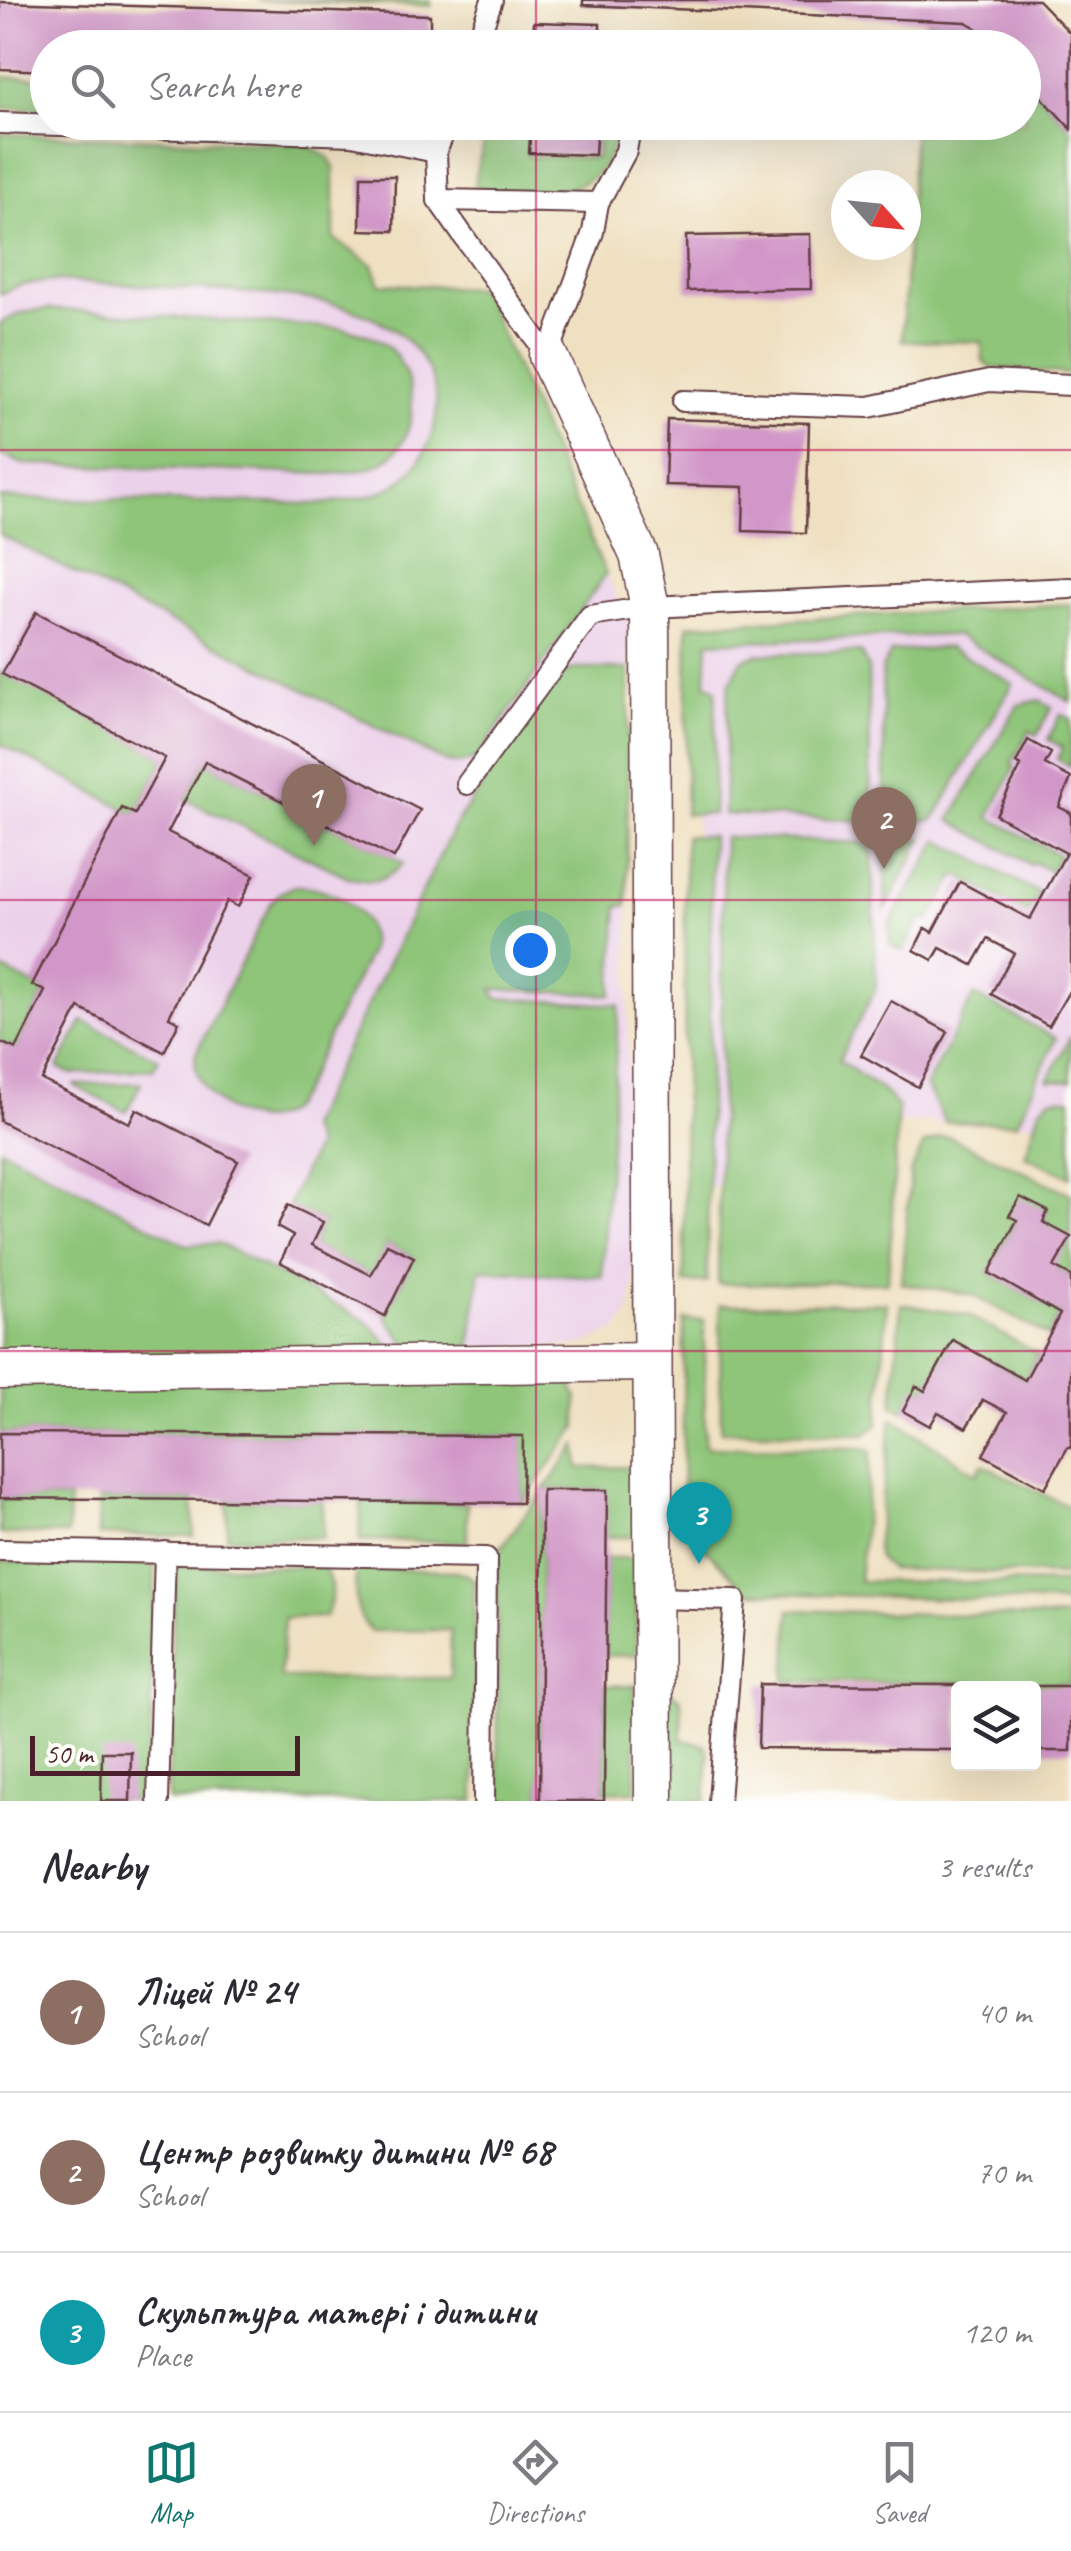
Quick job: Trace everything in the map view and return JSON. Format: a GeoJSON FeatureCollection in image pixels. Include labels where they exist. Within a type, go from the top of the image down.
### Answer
{"type":"FeatureCollection","features":[{"type":"Feature","properties":{"kind":"street"},"geometry":{"type":"LineString","coordinates":[[548,356],[640,555],[650,607],[654,1801]]}},
{"type":"Feature","properties":{"kind":"street"},"geometry":{"type":"LineString","coordinates":[[0,1370],[652,1362]]}},
{"type":"Feature","properties":{"kind":"lane"},"geometry":{"type":"LineString","coordinates":[[481,30],[492,0]]}},
{"type":"Feature","properties":{"kind":"lane"},"geometry":{"type":"LineString","coordinates":[[0,123],[30,124]]}},
{"type":"Feature","properties":{"kind":"lane"},"geometry":{"type":"LineString","coordinates":[[377,140],[436,152]]}},
{"type":"Feature","properties":{"kind":"lane"},"geometry":{"type":"LineString","coordinates":[[441,140],[436,152],[438,200],[548,356]]}},
{"type":"Feature","properties":{"kind":"lane"},"geometry":{"type":"LineString","coordinates":[[548,356],[593,232],[598,203],[628,140]]}},
{"type":"Feature","properties":{"kind":"lane"},"geometry":{"type":"LineString","coordinates":[[438,200],[598,203]]}},
{"type":"Feature","properties":{"kind":"lane"},"geometry":{"type":"LineString","coordinates":[[683,401],[870,407],[989,381],[1071,386]]}},
{"type":"Feature","properties":{"kind":"lane"},"geometry":{"type":"LineString","coordinates":[[466,784],[590,616],[650,607],[1071,588]]}},
{"type":"Feature","properties":{"kind":"lane"},"geometry":{"type":"LineString","coordinates":[[0,1550],[486,1558],[484,1801]]}},
{"type":"Feature","properties":{"kind":"lane"},"geometry":{"type":"LineString","coordinates":[[158,1801],[165,1552]]}},
{"type":"Feature","properties":{"kind":"lane"},"geometry":{"type":"LineString","coordinates":[[652,1598],[735,1600],[719,1801]]}},
{"type":"Feature","properties":{"kind":"shaded area"},"geometry":{"type":"Polygon","coordinates":[[[0,252],[245,278],[483,292],[629,625],[628,1127],[633,1286],[630,1311],[618,1329],[578,1346],[0,1353],[0,252]]]}},
{"type":"Feature","properties":{"kind":"shaded area"},"geometry":{"type":"Polygon","coordinates":[[[1071,604],[1071,1123],[894,1122],[737,1185],[694,1185],[697,623],[1071,604]]]}},
{"type":"Feature","properties":{"kind":"green space"},"geometry":{"type":"Polygon","coordinates":[[[258,0],[431,0],[431,6],[258,0]]]}},
{"type":"Feature","properties":{"kind":"green space"},"geometry":{"type":"Polygon","coordinates":[[[928,20],[950,21],[974,30],[924,30],[928,20]]]}},
{"type":"Feature","properties":{"kind":"green space"},"geometry":{"type":"Polygon","coordinates":[[[2,77],[30,78],[30,109],[1,108],[2,77]]]}},
{"type":"Feature","properties":{"kind":"green space"},"geometry":{"type":"Polygon","coordinates":[[[1041,96],[1071,129],[1071,374],[991,368],[983,362],[982,342],[902,341],[906,260],[921,260],[921,170],[911,170],[913,140],[1041,140],[1041,96]]]}},
{"type":"Feature","properties":{"kind":"green space"},"geometry":{"type":"Polygon","coordinates":[[[0,134],[30,135],[30,140],[305,144],[328,157],[334,167],[334,239],[373,265],[380,284],[477,288],[483,292],[606,574],[476,759],[460,764],[444,761],[0,535],[0,498],[320,504],[386,490],[411,472],[421,458],[433,431],[436,412],[434,385],[427,367],[409,343],[386,325],[359,312],[298,297],[55,281],[21,285],[0,294],[0,134]]]}},
{"type":"Feature","properties":{"kind":"green space"},"geometry":{"type":"Polygon","coordinates":[[[485,140],[527,140],[527,156],[597,158],[598,140],[613,140],[602,168],[571,187],[551,191],[483,191],[475,184],[485,140]]]}},
{"type":"Feature","properties":{"kind":"green space"},"geometry":{"type":"Polygon","coordinates":[[[48,309],[342,328],[365,334],[386,345],[405,372],[412,405],[405,437],[396,451],[377,465],[330,474],[23,464],[0,454],[0,323],[21,313],[48,309]]]}},
{"type":"Feature","properties":{"kind":"green space"},"geometry":{"type":"Polygon","coordinates":[[[1071,604],[1071,702],[957,635],[708,642],[706,683],[716,689],[713,814],[685,814],[688,625],[1071,604]]]}},
{"type":"Feature","properties":{"kind":"green space"},"geometry":{"type":"Polygon","coordinates":[[[949,647],[1013,684],[935,817],[891,822],[886,814],[882,668],[891,652],[949,647]]]}},
{"type":"Feature","properties":{"kind":"green space"},"geometry":{"type":"Polygon","coordinates":[[[861,652],[868,668],[871,817],[867,821],[724,814],[728,695],[742,660],[758,654],[861,652]]]}},
{"type":"Feature","properties":{"kind":"green space"},"geometry":{"type":"Polygon","coordinates":[[[574,669],[629,669],[627,905],[618,906],[612,995],[492,989],[497,998],[619,1005],[602,1277],[480,1270],[470,1348],[410,1349],[385,1316],[414,1257],[387,1244],[371,1275],[312,1245],[323,1222],[288,1205],[316,1146],[308,1127],[455,825],[552,685],[562,674],[574,669]]]}},
{"type":"Feature","properties":{"kind":"green space"},"geometry":{"type":"Polygon","coordinates":[[[0,672],[165,758],[135,814],[0,744],[0,672]]]}},
{"type":"Feature","properties":{"kind":"green space"},"geometry":{"type":"Polygon","coordinates":[[[1039,700],[1052,707],[1037,735],[1029,731],[989,817],[1059,855],[1050,871],[1033,862],[1031,865],[950,820],[1018,705],[1039,700]]]}},
{"type":"Feature","properties":{"kind":"green space"},"geometry":{"type":"Polygon","coordinates":[[[1061,714],[1071,719],[1071,766],[1057,759],[1063,748],[1048,739],[1061,714]]]}},
{"type":"Feature","properties":{"kind":"green space"},"geometry":{"type":"Polygon","coordinates":[[[205,762],[403,863],[378,880],[348,877],[185,799],[205,762]]]}},
{"type":"Feature","properties":{"kind":"green space"},"geometry":{"type":"Polygon","coordinates":[[[685,836],[712,836],[707,1282],[684,1283],[685,836]]]}},
{"type":"Feature","properties":{"kind":"green space"},"geometry":{"type":"Polygon","coordinates":[[[724,837],[863,843],[872,851],[876,988],[839,1060],[888,1095],[898,1108],[888,1282],[718,1284],[724,837]]]}},
{"type":"Feature","properties":{"kind":"green space"},"geometry":{"type":"Polygon","coordinates":[[[923,838],[885,910],[886,845],[890,841],[923,838]]]}},
{"type":"Feature","properties":{"kind":"green space"},"geometry":{"type":"Polygon","coordinates":[[[939,840],[1039,893],[1028,913],[956,875],[929,921],[921,918],[903,951],[890,945],[889,925],[939,840]]]}},
{"type":"Feature","properties":{"kind":"green space"},"geometry":{"type":"Polygon","coordinates":[[[295,886],[323,890],[348,903],[366,924],[370,951],[300,1095],[281,1115],[263,1120],[249,1118],[234,1113],[209,1094],[200,1081],[196,1053],[271,903],[295,886]]]}},
{"type":"Feature","properties":{"kind":"green space"},"geometry":{"type":"Polygon","coordinates":[[[0,968],[45,991],[16,1049],[0,1042],[0,968]]]}},
{"type":"Feature","properties":{"kind":"green space"},"geometry":{"type":"Polygon","coordinates":[[[974,995],[1056,1038],[1017,1123],[945,1122],[926,1086],[974,995]]]}},
{"type":"Feature","properties":{"kind":"green space"},"geometry":{"type":"Polygon","coordinates":[[[83,1021],[159,1059],[153,1069],[72,1074],[58,1068],[83,1021]]]}},
{"type":"Feature","properties":{"kind":"green space"},"geometry":{"type":"Polygon","coordinates":[[[1071,1036],[1071,1081],[1048,1080],[1071,1036]]]}},
{"type":"Feature","properties":{"kind":"green space"},"geometry":{"type":"Polygon","coordinates":[[[141,1083],[126,1112],[73,1085],[141,1083]]]}},
{"type":"Feature","properties":{"kind":"green space"},"geometry":{"type":"Polygon","coordinates":[[[1051,1098],[1071,1098],[1071,1177],[1025,1156],[1040,1109],[1051,1098]]]}},
{"type":"Feature","properties":{"kind":"green space"},"geometry":{"type":"Polygon","coordinates":[[[950,1137],[1071,1194],[1071,1276],[1054,1267],[1043,1222],[1047,1211],[1017,1220],[989,1273],[1060,1314],[1048,1336],[973,1295],[901,1283],[911,1170],[924,1144],[950,1137]]]}},
{"type":"Feature","properties":{"kind":"green space"},"geometry":{"type":"Polygon","coordinates":[[[0,1148],[186,1245],[218,1243],[365,1320],[393,1349],[0,1359],[0,1148]]]}},
{"type":"Feature","properties":{"kind":"green space"},"geometry":{"type":"Polygon","coordinates":[[[887,1303],[878,1425],[865,1434],[721,1431],[720,1305],[887,1303]]]}},
{"type":"Feature","properties":{"kind":"green space"},"geometry":{"type":"Polygon","coordinates":[[[901,1304],[967,1315],[1038,1354],[1025,1380],[953,1341],[925,1391],[916,1387],[903,1411],[893,1405],[901,1304]]]}},
{"type":"Feature","properties":{"kind":"green space"},"geometry":{"type":"Polygon","coordinates":[[[684,1320],[704,1320],[705,1447],[864,1448],[871,1452],[859,1581],[1071,1583],[1071,1603],[748,1592],[682,1525],[684,1320]]]}},
{"type":"Feature","properties":{"kind":"green space"},"geometry":{"type":"Polygon","coordinates":[[[569,1381],[577,1397],[577,1427],[522,1503],[522,1436],[0,1433],[0,1383],[569,1381]]]}},
{"type":"Feature","properties":{"kind":"green space"},"geometry":{"type":"Polygon","coordinates":[[[892,1418],[977,1474],[982,1464],[1071,1508],[1071,1575],[890,1569],[878,1558],[876,1548],[892,1418]]]}},
{"type":"Feature","properties":{"kind":"green space"},"geometry":{"type":"Polygon","coordinates":[[[577,1445],[579,1468],[636,1467],[636,1537],[606,1537],[606,1490],[544,1490],[577,1445]]]}},
{"type":"Feature","properties":{"kind":"green space"},"geometry":{"type":"Polygon","coordinates":[[[542,1492],[540,1801],[498,1801],[497,1553],[542,1492]]]}},
{"type":"Feature","properties":{"kind":"green space"},"geometry":{"type":"Polygon","coordinates":[[[0,1498],[69,1499],[68,1534],[0,1534],[0,1498]]]}},
{"type":"Feature","properties":{"kind":"green space"},"geometry":{"type":"Polygon","coordinates":[[[99,1499],[193,1500],[194,1536],[98,1535],[99,1499]]]}},
{"type":"Feature","properties":{"kind":"green space"},"geometry":{"type":"Polygon","coordinates":[[[228,1500],[323,1501],[323,1538],[227,1537],[228,1500]]]}},
{"type":"Feature","properties":{"kind":"green space"},"geometry":{"type":"Polygon","coordinates":[[[361,1501],[467,1503],[467,1542],[360,1540],[361,1501]]]}},
{"type":"Feature","properties":{"kind":"green space"},"geometry":{"type":"Polygon","coordinates":[[[606,1558],[637,1558],[636,1655],[605,1656],[606,1558]]]}},
{"type":"Feature","properties":{"kind":"green space"},"geometry":{"type":"Polygon","coordinates":[[[0,1561],[155,1564],[149,1801],[0,1801],[0,1561]]]}},
{"type":"Feature","properties":{"kind":"green space"},"geometry":{"type":"Polygon","coordinates":[[[175,1565],[324,1567],[331,1592],[328,1611],[325,1617],[284,1618],[280,1678],[450,1678],[451,1630],[371,1631],[358,1610],[356,1568],[453,1571],[470,1576],[474,1581],[475,1801],[168,1801],[175,1565]]]}},
{"type":"Feature","properties":{"kind":"green space"},"geometry":{"type":"Polygon","coordinates":[[[790,1610],[1071,1618],[1071,1684],[786,1681],[790,1610]]]}},
{"type":"Feature","properties":{"kind":"green space"},"geometry":{"type":"Polygon","coordinates":[[[635,1685],[636,1791],[604,1792],[605,1686],[635,1685]]]}},
{"type":"Feature","properties":{"kind":"green space"},"geometry":{"type":"Polygon","coordinates":[[[664,1687],[681,1699],[682,1740],[705,1745],[709,1755],[705,1801],[664,1801],[664,1687]]]}},
{"type":"Feature","properties":{"kind":"building"},"geometry":{"type":"Polygon","coordinates":[[[583,0],[1038,0],[1071,34],[1071,129],[1041,96],[1041,30],[978,30],[966,22],[583,5],[583,0]]]}},
{"type":"Feature","properties":{"kind":"building"},"geometry":{"type":"Polygon","coordinates":[[[0,2],[430,15],[430,30],[30,30],[30,70],[0,69],[0,2]]]}},
{"type":"Feature","properties":{"kind":"building"},"geometry":{"type":"Polygon","coordinates":[[[534,22],[600,24],[600,30],[534,30],[534,22]]]}},
{"type":"Feature","properties":{"kind":"building"},"geometry":{"type":"Polygon","coordinates":[[[530,140],[596,140],[595,155],[529,153],[530,140]]]}},
{"type":"Feature","properties":{"kind":"building"},"geometry":{"type":"Polygon","coordinates":[[[361,176],[395,176],[394,231],[360,230],[361,176]]]}},
{"type":"Feature","properties":{"kind":"building"},"geometry":{"type":"Polygon","coordinates":[[[810,234],[811,289],[687,291],[686,236],[810,234]]]}},
{"type":"Feature","properties":{"kind":"building"},"geometry":{"type":"Polygon","coordinates":[[[667,419],[809,423],[806,533],[743,531],[744,487],[665,485],[667,419]]]}},
{"type":"Feature","properties":{"kind":"building"},"geometry":{"type":"Polygon","coordinates":[[[36,612],[420,810],[394,858],[205,762],[168,832],[254,875],[238,907],[227,901],[169,1017],[179,1022],[164,1052],[79,1008],[42,1080],[129,1123],[136,1109],[238,1161],[206,1225],[0,1121],[0,1042],[16,1049],[45,991],[32,985],[122,808],[135,814],[165,758],[2,674],[36,612]]]}},
{"type":"Feature","properties":{"kind":"building"},"geometry":{"type":"Polygon","coordinates":[[[1028,740],[1051,753],[1045,764],[1071,778],[1059,807],[1071,813],[1071,988],[1049,1026],[991,994],[1014,953],[988,939],[973,965],[940,948],[933,960],[914,950],[925,928],[933,932],[960,882],[1030,919],[1066,853],[996,815],[1021,766],[1016,763],[1028,740]]]}},
{"type":"Feature","properties":{"kind":"building"},"geometry":{"type":"Polygon","coordinates":[[[891,1001],[948,1032],[918,1087],[861,1055],[891,1001]]]}},
{"type":"Feature","properties":{"kind":"building"},"geometry":{"type":"Polygon","coordinates":[[[1020,1197],[1048,1211],[1043,1222],[1071,1237],[1054,1267],[1071,1276],[1071,1448],[1068,1447],[1045,1488],[983,1455],[1007,1412],[983,1400],[966,1428],[938,1412],[930,1426],[903,1411],[916,1386],[925,1391],[953,1340],[1025,1380],[1060,1314],[989,1273],[1017,1220],[1009,1216],[1020,1197]]]}},
{"type":"Feature","properties":{"kind":"building"},"geometry":{"type":"Polygon","coordinates":[[[288,1205],[323,1222],[312,1245],[371,1275],[387,1244],[414,1257],[385,1316],[280,1262],[293,1236],[277,1227],[288,1205]]]}},
{"type":"Feature","properties":{"kind":"building"},"geometry":{"type":"Polygon","coordinates":[[[0,1433],[523,1436],[522,1503],[0,1498],[0,1433]]]}},
{"type":"Feature","properties":{"kind":"building"},"geometry":{"type":"Polygon","coordinates":[[[542,1490],[607,1490],[604,1801],[540,1801],[542,1490]]]}},
{"type":"Feature","properties":{"kind":"building"},"geometry":{"type":"Polygon","coordinates":[[[760,1684],[951,1685],[951,1750],[758,1748],[760,1684]]]}},
{"type":"Feature","properties":{"kind":"building"},"geometry":{"type":"Polygon","coordinates":[[[1041,1686],[1071,1686],[1071,1751],[1041,1751],[1041,1686]]]}},
{"type":"Feature","properties":{"kind":"building"},"geometry":{"type":"Polygon","coordinates":[[[102,1752],[131,1752],[130,1801],[101,1801],[102,1752]]]}},
{"type":"Feature","properties":{"kind":"place","name":"Ліцей № 24"},"geometry":{"type":"Point","coordinates":[314,846]}},
{"type":"Feature","properties":{"kind":"place","name":"Центр розвитку дитини № 68"},"geometry":{"type":"Point","coordinates":[884,869]}},
{"type":"Feature","properties":{"kind":"place","name":"Скульптура матері і дитини"},"geometry":{"type":"Point","coordinates":[699,1564]}}]}
